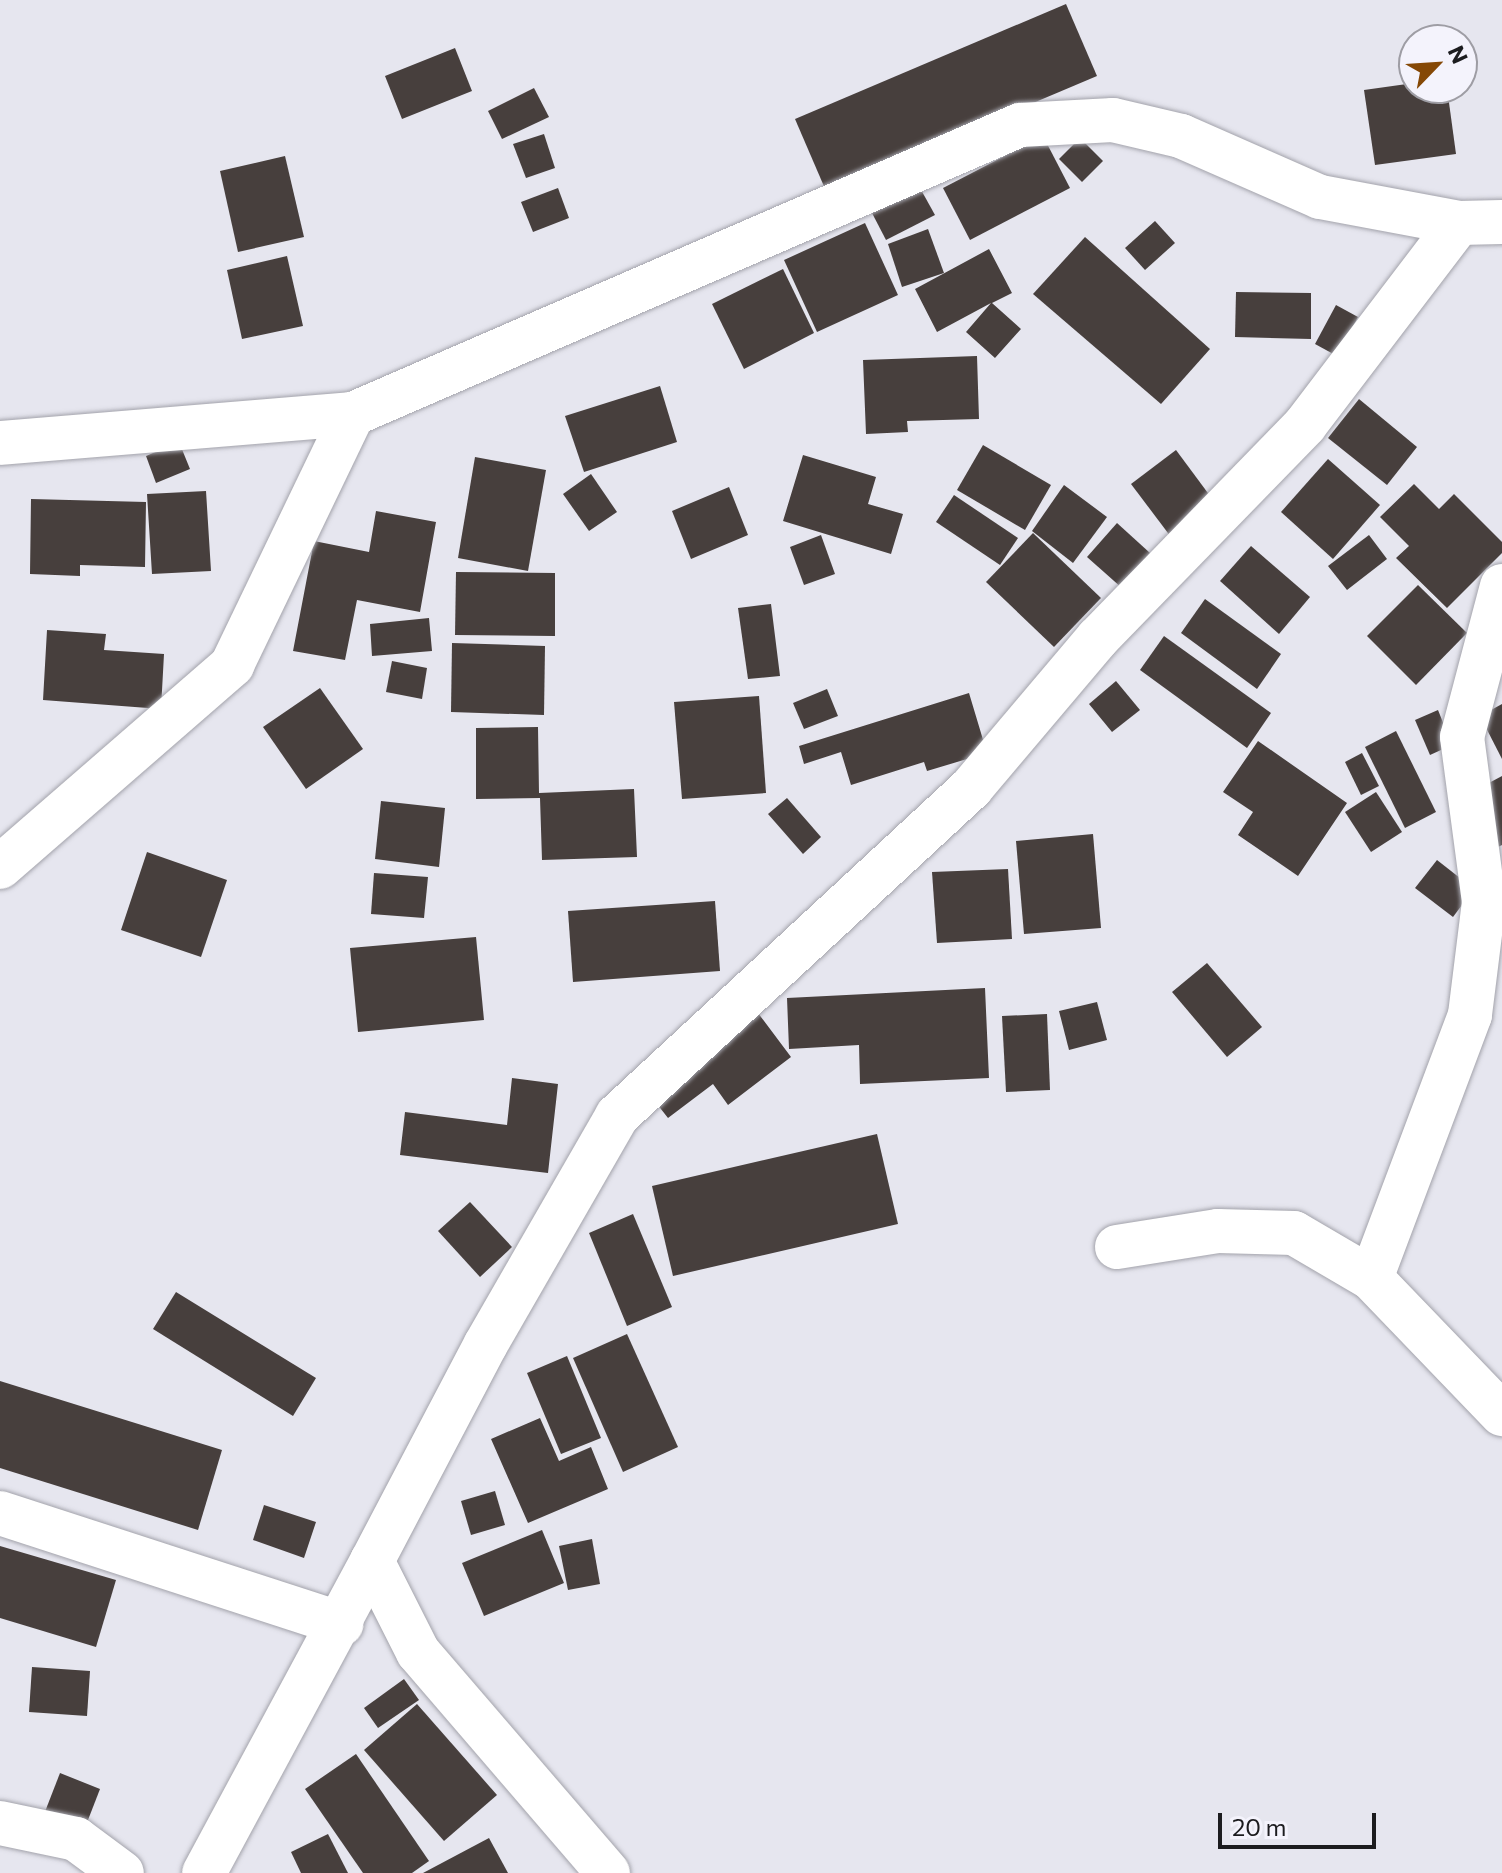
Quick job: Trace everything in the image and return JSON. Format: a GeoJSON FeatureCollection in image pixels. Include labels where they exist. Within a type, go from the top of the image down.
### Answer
{"type":"FeatureCollection","features":[{"type":"Feature","properties":{"kind":"street"},"geometry":{"type":"LineString","coordinates":[[0,443],[353,414],[1020,125],[1113,120],[1181,136],[1320,197],[1459,223],[1502,222]]}},
{"type":"Feature","properties":{"kind":"street"},"geometry":{"type":"LineString","coordinates":[[204,1873],[617,1116],[972,787],[1098,638],[1305,425],[1459,223]]}},
{"type":"Feature","properties":{"kind":"street"},"geometry":{"type":"LineString","coordinates":[[0,867],[232,665],[353,414]]}},
{"type":"Feature","properties":{"kind":"street"},"geometry":{"type":"LineString","coordinates":[[1371,1278],[1470,1015],[1484,902],[1462,737],[1479,650],[1502,586]]}},
{"type":"Feature","properties":{"kind":"street"},"geometry":{"type":"LineString","coordinates":[[1117,1247],[1218,1231],[1294,1233],[1371,1278],[1502,1414]]}},
{"type":"Feature","properties":{"kind":"street"},"geometry":{"type":"LineString","coordinates":[[0,1513],[341,1624]]}},
{"type":"Feature","properties":{"kind":"street"},"geometry":{"type":"LineString","coordinates":[[372,1561],[418,1652],[608,1873]]}},
{"type":"Feature","properties":{"kind":"street"},"geometry":{"type":"LineString","coordinates":[[0,1823],[76,1839],[122,1873]]}},
{"type":"Feature","properties":{"kind":"building"},"geometry":{"type":"Polygon","coordinates":[[[1066,4],[1097,76],[826,191],[795,119],[1066,4]]]}},
{"type":"Feature","properties":{"kind":"building"},"geometry":{"type":"Polygon","coordinates":[[[455,48],[472,91],[402,119],[385,76],[455,48]]]}},
{"type":"Feature","properties":{"kind":"building"},"geometry":{"type":"Polygon","coordinates":[[[1398,85],[1398,104],[1449,104],[1456,154],[1375,165],[1364,90],[1398,85]]]}},
{"type":"Feature","properties":{"kind":"building"},"geometry":{"type":"Polygon","coordinates":[[[534,88],[549,117],[502,139],[488,111],[534,88]]]}},
{"type":"Feature","properties":{"kind":"building"},"geometry":{"type":"Polygon","coordinates":[[[544,134],[555,168],[526,178],[513,144],[544,134]]]}},
{"type":"Feature","properties":{"kind":"building"},"geometry":{"type":"Polygon","coordinates":[[[1043,136],[1070,188],[970,240],[943,188],[1043,136]]]}},
{"type":"Feature","properties":{"kind":"building"},"geometry":{"type":"Polygon","coordinates":[[[1080,138],[1103,161],[1082,182],[1059,159],[1080,138]]]}},
{"type":"Feature","properties":{"kind":"building"},"geometry":{"type":"Polygon","coordinates":[[[285,156],[304,237],[238,252],[220,171],[285,156]]]}},
{"type":"Feature","properties":{"kind":"building"},"geometry":{"type":"Polygon","coordinates":[[[558,188],[569,218],[533,232],[521,202],[558,188]]]}},
{"type":"Feature","properties":{"kind":"building"},"geometry":{"type":"Polygon","coordinates":[[[920,188],[935,215],[886,240],[872,213],[920,188]]]}},
{"type":"Feature","properties":{"kind":"building"},"geometry":{"type":"Polygon","coordinates":[[[1155,221],[1175,243],[1145,270],[1125,248],[1155,221]]]}},
{"type":"Feature","properties":{"kind":"building"},"geometry":{"type":"Polygon","coordinates":[[[865,223],[898,295],[817,332],[784,260],[865,223]]]}},
{"type":"Feature","properties":{"kind":"building"},"geometry":{"type":"Polygon","coordinates":[[[928,229],[944,273],[902,287],[888,244],[928,229]]]}},
{"type":"Feature","properties":{"kind":"building"},"geometry":{"type":"Polygon","coordinates":[[[1085,237],[1210,349],[1161,404],[1033,294],[1085,237]]]}},
{"type":"Feature","properties":{"kind":"building"},"geometry":{"type":"Polygon","coordinates":[[[989,249],[1012,293],[992,303],[1021,329],[995,358],[966,332],[991,303],[937,332],[915,289],[989,249]]]}},
{"type":"Feature","properties":{"kind":"building"},"geometry":{"type":"Polygon","coordinates":[[[287,256],[303,326],[242,339],[227,270],[287,256]]]}},
{"type":"Feature","properties":{"kind":"building"},"geometry":{"type":"Polygon","coordinates":[[[783,269],[814,333],[744,369],[712,304],[783,269]]]}},
{"type":"Feature","properties":{"kind":"building"},"geometry":{"type":"Polygon","coordinates":[[[1236,292],[1311,293],[1311,339],[1235,337],[1236,292]]]}},
{"type":"Feature","properties":{"kind":"building"},"geometry":{"type":"Polygon","coordinates":[[[1336,305],[1358,317],[1337,356],[1315,344],[1336,305]]]}},
{"type":"Feature","properties":{"kind":"building"},"geometry":{"type":"Polygon","coordinates":[[[977,356],[979,419],[907,421],[908,432],[866,434],[863,360],[977,356]]]}},
{"type":"Feature","properties":{"kind":"building"},"geometry":{"type":"Polygon","coordinates":[[[660,386],[677,442],[584,472],[565,416],[660,386]]]}},
{"type":"Feature","properties":{"kind":"building"},"geometry":{"type":"Polygon","coordinates":[[[1359,399],[1417,447],[1387,485],[1328,438],[1359,399]]]}},
{"type":"Feature","properties":{"kind":"building"},"geometry":{"type":"Polygon","coordinates":[[[179,442],[190,469],[156,483],[146,456],[179,442]]]}},
{"type":"Feature","properties":{"kind":"building"},"geometry":{"type":"Polygon","coordinates":[[[983,445],[1051,485],[1025,530],[957,490],[983,445]]]}},
{"type":"Feature","properties":{"kind":"building"},"geometry":{"type":"Polygon","coordinates":[[[1176,450],[1219,508],[1174,541],[1131,484],[1176,450]]]}},
{"type":"Feature","properties":{"kind":"building"},"geometry":{"type":"Polygon","coordinates":[[[803,455],[876,477],[868,504],[903,514],[891,554],[783,521],[803,455]]]}},
{"type":"Feature","properties":{"kind":"building"},"geometry":{"type":"Polygon","coordinates":[[[475,457],[546,470],[528,571],[458,558],[475,457]]]}},
{"type":"Feature","properties":{"kind":"building"},"geometry":{"type":"Polygon","coordinates":[[[1328,459],[1380,505],[1333,559],[1281,512],[1328,459]]]}},
{"type":"Feature","properties":{"kind":"building"},"geometry":{"type":"Polygon","coordinates":[[[591,474],[617,512],[589,531],[563,494],[591,474]]]}},
{"type":"Feature","properties":{"kind":"building"},"geometry":{"type":"Polygon","coordinates":[[[1414,484],[1439,509],[1454,494],[1502,542],[1502,553],[1447,608],[1396,558],[1409,546],[1380,517],[1414,484]]]}},
{"type":"Feature","properties":{"kind":"building"},"geometry":{"type":"Polygon","coordinates":[[[1064,485],[1107,517],[1073,563],[1032,531],[1064,485]]]}},
{"type":"Feature","properties":{"kind":"building"},"geometry":{"type":"Polygon","coordinates":[[[729,487],[748,535],[691,559],[672,511],[729,487]]]}},
{"type":"Feature","properties":{"kind":"building"},"geometry":{"type":"Polygon","coordinates":[[[206,491],[211,571],[152,574],[147,494],[206,491]]]}},
{"type":"Feature","properties":{"kind":"building"},"geometry":{"type":"Polygon","coordinates":[[[954,495],[1018,538],[1000,565],[936,522],[954,495]]]}},
{"type":"Feature","properties":{"kind":"building"},"geometry":{"type":"Polygon","coordinates":[[[31,499],[146,502],[145,567],[80,565],[80,576],[30,574],[31,499]]]}},
{"type":"Feature","properties":{"kind":"building"},"geometry":{"type":"Polygon","coordinates":[[[376,511],[436,522],[420,612],[357,600],[345,660],[293,651],[314,541],[369,552],[376,511]]]}},
{"type":"Feature","properties":{"kind":"building"},"geometry":{"type":"Polygon","coordinates":[[[1117,523],[1161,563],[1131,596],[1087,557],[1117,523]]]}},
{"type":"Feature","properties":{"kind":"building"},"geometry":{"type":"Polygon","coordinates":[[[1033,533],[1101,598],[1054,647],[986,582],[1033,533]]]}},
{"type":"Feature","properties":{"kind":"building"},"geometry":{"type":"Polygon","coordinates":[[[821,535],[835,574],[804,585],[790,547],[821,535]]]}},
{"type":"Feature","properties":{"kind":"building"},"geometry":{"type":"Polygon","coordinates":[[[1369,535],[1387,559],[1347,590],[1328,566],[1369,535]]]}},
{"type":"Feature","properties":{"kind":"building"},"geometry":{"type":"Polygon","coordinates":[[[1251,546],[1310,597],[1279,634],[1220,581],[1251,546]]]}},
{"type":"Feature","properties":{"kind":"building"},"geometry":{"type":"Polygon","coordinates":[[[456,572],[555,573],[555,636],[455,635],[456,572]]]}},
{"type":"Feature","properties":{"kind":"building"},"geometry":{"type":"Polygon","coordinates":[[[1418,585],[1467,633],[1416,685],[1367,636],[1418,585]]]}},
{"type":"Feature","properties":{"kind":"building"},"geometry":{"type":"Polygon","coordinates":[[[1205,599],[1281,654],[1257,689],[1181,633],[1205,599]]]}},
{"type":"Feature","properties":{"kind":"building"},"geometry":{"type":"Polygon","coordinates":[[[771,604],[780,676],[748,679],[738,608],[771,604]]]}},
{"type":"Feature","properties":{"kind":"building"},"geometry":{"type":"Polygon","coordinates":[[[429,618],[432,651],[372,656],[370,624],[429,618]]]}},
{"type":"Feature","properties":{"kind":"building"},"geometry":{"type":"Polygon","coordinates":[[[47,630],[106,634],[104,650],[164,654],[161,709],[43,700],[47,630]]]}},
{"type":"Feature","properties":{"kind":"building"},"geometry":{"type":"Polygon","coordinates":[[[1164,636],[1271,713],[1247,748],[1140,670],[1164,636]]]}},
{"type":"Feature","properties":{"kind":"building"},"geometry":{"type":"Polygon","coordinates":[[[452,643],[545,646],[544,715],[451,712],[452,643]]]}},
{"type":"Feature","properties":{"kind":"building"},"geometry":{"type":"Polygon","coordinates":[[[392,661],[427,668],[422,699],[386,692],[392,661]]]}},
{"type":"Feature","properties":{"kind":"building"},"geometry":{"type":"Polygon","coordinates":[[[1116,681],[1140,710],[1112,732],[1089,704],[1116,681]]]}},
{"type":"Feature","properties":{"kind":"building"},"geometry":{"type":"Polygon","coordinates":[[[320,688],[363,749],[306,789],[263,727],[320,688]]]}},
{"type":"Feature","properties":{"kind":"building"},"geometry":{"type":"Polygon","coordinates":[[[827,689],[838,716],[804,729],[793,703],[827,689]]]}},
{"type":"Feature","properties":{"kind":"building"},"geometry":{"type":"Polygon","coordinates":[[[969,693],[987,753],[927,771],[924,762],[851,785],[841,752],[804,764],[799,746],[969,693]]]}},
{"type":"Feature","properties":{"kind":"building"},"geometry":{"type":"Polygon","coordinates":[[[759,696],[766,793],[682,799],[674,702],[759,696]]]}},
{"type":"Feature","properties":{"kind":"building"},"geometry":{"type":"Polygon","coordinates":[[[1502,704],[1502,759],[1480,716],[1502,704]]]}},
{"type":"Feature","properties":{"kind":"building"},"geometry":{"type":"Polygon","coordinates":[[[1438,710],[1452,745],[1430,755],[1415,720],[1438,710]]]}},
{"type":"Feature","properties":{"kind":"building"},"geometry":{"type":"Polygon","coordinates":[[[538,727],[539,793],[634,789],[637,857],[542,860],[540,798],[476,799],[476,728],[538,727]]]}},
{"type":"Feature","properties":{"kind":"building"},"geometry":{"type":"Polygon","coordinates":[[[1396,731],[1436,812],[1405,828],[1365,747],[1396,731]]]}},
{"type":"Feature","properties":{"kind":"building"},"geometry":{"type":"Polygon","coordinates":[[[1258,741],[1347,803],[1298,876],[1238,835],[1253,812],[1223,792],[1258,741]]]}},
{"type":"Feature","properties":{"kind":"building"},"geometry":{"type":"Polygon","coordinates":[[[1362,753],[1379,786],[1361,795],[1345,762],[1362,753]]]}},
{"type":"Feature","properties":{"kind":"building"},"geometry":{"type":"Polygon","coordinates":[[[1502,776],[1502,845],[1498,847],[1470,793],[1502,776]]]}},
{"type":"Feature","properties":{"kind":"building"},"geometry":{"type":"Polygon","coordinates":[[[1376,792],[1402,832],[1371,852],[1345,812],[1376,792]]]}},
{"type":"Feature","properties":{"kind":"building"},"geometry":{"type":"Polygon","coordinates":[[[787,798],[821,837],[803,854],[768,814],[787,798]]]}},
{"type":"Feature","properties":{"kind":"building"},"geometry":{"type":"Polygon","coordinates":[[[381,801],[445,808],[439,867],[375,859],[381,801]]]}},
{"type":"Feature","properties":{"kind":"building"},"geometry":{"type":"Polygon","coordinates":[[[1093,834],[1101,928],[1024,934],[1016,841],[1093,834]]]}},
{"type":"Feature","properties":{"kind":"building"},"geometry":{"type":"Polygon","coordinates":[[[147,852],[227,880],[201,957],[121,930],[147,852]]]}},
{"type":"Feature","properties":{"kind":"building"},"geometry":{"type":"Polygon","coordinates":[[[1437,860],[1474,889],[1453,917],[1415,888],[1437,860]]]}},
{"type":"Feature","properties":{"kind":"building"},"geometry":{"type":"Polygon","coordinates":[[[1008,869],[1012,939],[937,943],[932,872],[1008,869]]]}},
{"type":"Feature","properties":{"kind":"building"},"geometry":{"type":"Polygon","coordinates":[[[374,873],[428,877],[424,918],[371,914],[374,873]]]}},
{"type":"Feature","properties":{"kind":"building"},"geometry":{"type":"Polygon","coordinates":[[[715,901],[720,971],[573,982],[568,911],[715,901]]]}},
{"type":"Feature","properties":{"kind":"building"},"geometry":{"type":"Polygon","coordinates":[[[476,937],[484,1020],[358,1032],[350,948],[476,937]]]}},
{"type":"Feature","properties":{"kind":"building"},"geometry":{"type":"Polygon","coordinates":[[[1207,963],[1262,1027],[1227,1057],[1172,992],[1207,963]]]}},
{"type":"Feature","properties":{"kind":"building"},"geometry":{"type":"Polygon","coordinates":[[[985,988],[989,1078],[860,1084],[859,1045],[789,1049],[787,998],[985,988]]]}},
{"type":"Feature","properties":{"kind":"building"},"geometry":{"type":"Polygon","coordinates":[[[1097,1002],[1107,1040],[1069,1050],[1059,1011],[1097,1002]]]}},
{"type":"Feature","properties":{"kind":"building"},"geometry":{"type":"Polygon","coordinates":[[[755,1009],[791,1057],[728,1105],[713,1084],[668,1118],[646,1090],[755,1009]]]}},
{"type":"Feature","properties":{"kind":"building"},"geometry":{"type":"Polygon","coordinates":[[[1047,1014],[1050,1090],[1006,1092],[1002,1016],[1047,1014]]]}},
{"type":"Feature","properties":{"kind":"building"},"geometry":{"type":"Polygon","coordinates":[[[512,1078],[558,1084],[548,1173],[400,1155],[405,1112],[507,1125],[512,1078]]]}},
{"type":"Feature","properties":{"kind":"building"},"geometry":{"type":"Polygon","coordinates":[[[877,1134],[898,1224],[673,1276],[652,1186],[877,1134]]]}},
{"type":"Feature","properties":{"kind":"building"},"geometry":{"type":"Polygon","coordinates":[[[470,1202],[512,1247],[480,1277],[438,1231],[470,1202]]]}},
{"type":"Feature","properties":{"kind":"building"},"geometry":{"type":"Polygon","coordinates":[[[633,1214],[672,1307],[627,1326],[589,1233],[633,1214]]]}},
{"type":"Feature","properties":{"kind":"building"},"geometry":{"type":"Polygon","coordinates":[[[176,1292],[316,1378],[293,1416],[153,1329],[176,1292]]]}},
{"type":"Feature","properties":{"kind":"building"},"geometry":{"type":"Polygon","coordinates":[[[627,1334],[678,1447],[623,1472],[573,1358],[627,1334]]]}},
{"type":"Feature","properties":{"kind":"building"},"geometry":{"type":"Polygon","coordinates":[[[567,1356],[601,1438],[561,1454],[527,1373],[567,1356]]]}},
{"type":"Feature","properties":{"kind":"building"},"geometry":{"type":"Polygon","coordinates":[[[0,1381],[222,1450],[198,1530],[0,1468],[0,1381]]]}},
{"type":"Feature","properties":{"kind":"building"},"geometry":{"type":"Polygon","coordinates":[[[540,1418],[559,1461],[591,1447],[608,1489],[528,1523],[491,1439],[540,1418]]]}},
{"type":"Feature","properties":{"kind":"building"},"geometry":{"type":"Polygon","coordinates":[[[495,1491],[505,1525],[471,1535],[461,1501],[495,1491]]]}},
{"type":"Feature","properties":{"kind":"building"},"geometry":{"type":"Polygon","coordinates":[[[264,1505],[316,1522],[304,1558],[253,1540],[264,1505]]]}},
{"type":"Feature","properties":{"kind":"building"},"geometry":{"type":"Polygon","coordinates":[[[542,1530],[564,1583],[484,1616],[462,1563],[542,1530]]]}},
{"type":"Feature","properties":{"kind":"building"},"geometry":{"type":"Polygon","coordinates":[[[592,1539],[600,1584],[568,1590],[559,1546],[592,1539]]]}},
{"type":"Feature","properties":{"kind":"building"},"geometry":{"type":"Polygon","coordinates":[[[0,1546],[116,1580],[96,1647],[0,1618],[0,1546]]]}},
{"type":"Feature","properties":{"kind":"building"},"geometry":{"type":"Polygon","coordinates":[[[32,1667],[90,1671],[87,1716],[29,1712],[32,1667]]]}},
{"type":"Feature","properties":{"kind":"building"},"geometry":{"type":"Polygon","coordinates":[[[404,1679],[419,1700],[378,1728],[364,1708],[404,1679]]]}},
{"type":"Feature","properties":{"kind":"building"},"geometry":{"type":"Polygon","coordinates":[[[417,1704],[497,1795],[444,1841],[364,1750],[417,1704]]]}},
{"type":"Feature","properties":{"kind":"building"},"geometry":{"type":"Polygon","coordinates":[[[356,1754],[429,1861],[412,1873],[363,1873],[305,1789],[356,1754]]]}},
{"type":"Feature","properties":{"kind":"building"},"geometry":{"type":"Polygon","coordinates":[[[60,1773],[100,1789],[81,1838],[41,1822],[60,1773]]]}},
{"type":"Feature","properties":{"kind":"building"},"geometry":{"type":"Polygon","coordinates":[[[328,1834],[348,1873],[301,1873],[291,1852],[328,1834]]]}},
{"type":"Feature","properties":{"kind":"building"},"geometry":{"type":"Polygon","coordinates":[[[489,1838],[508,1873],[423,1873],[489,1838]]]}}]}
